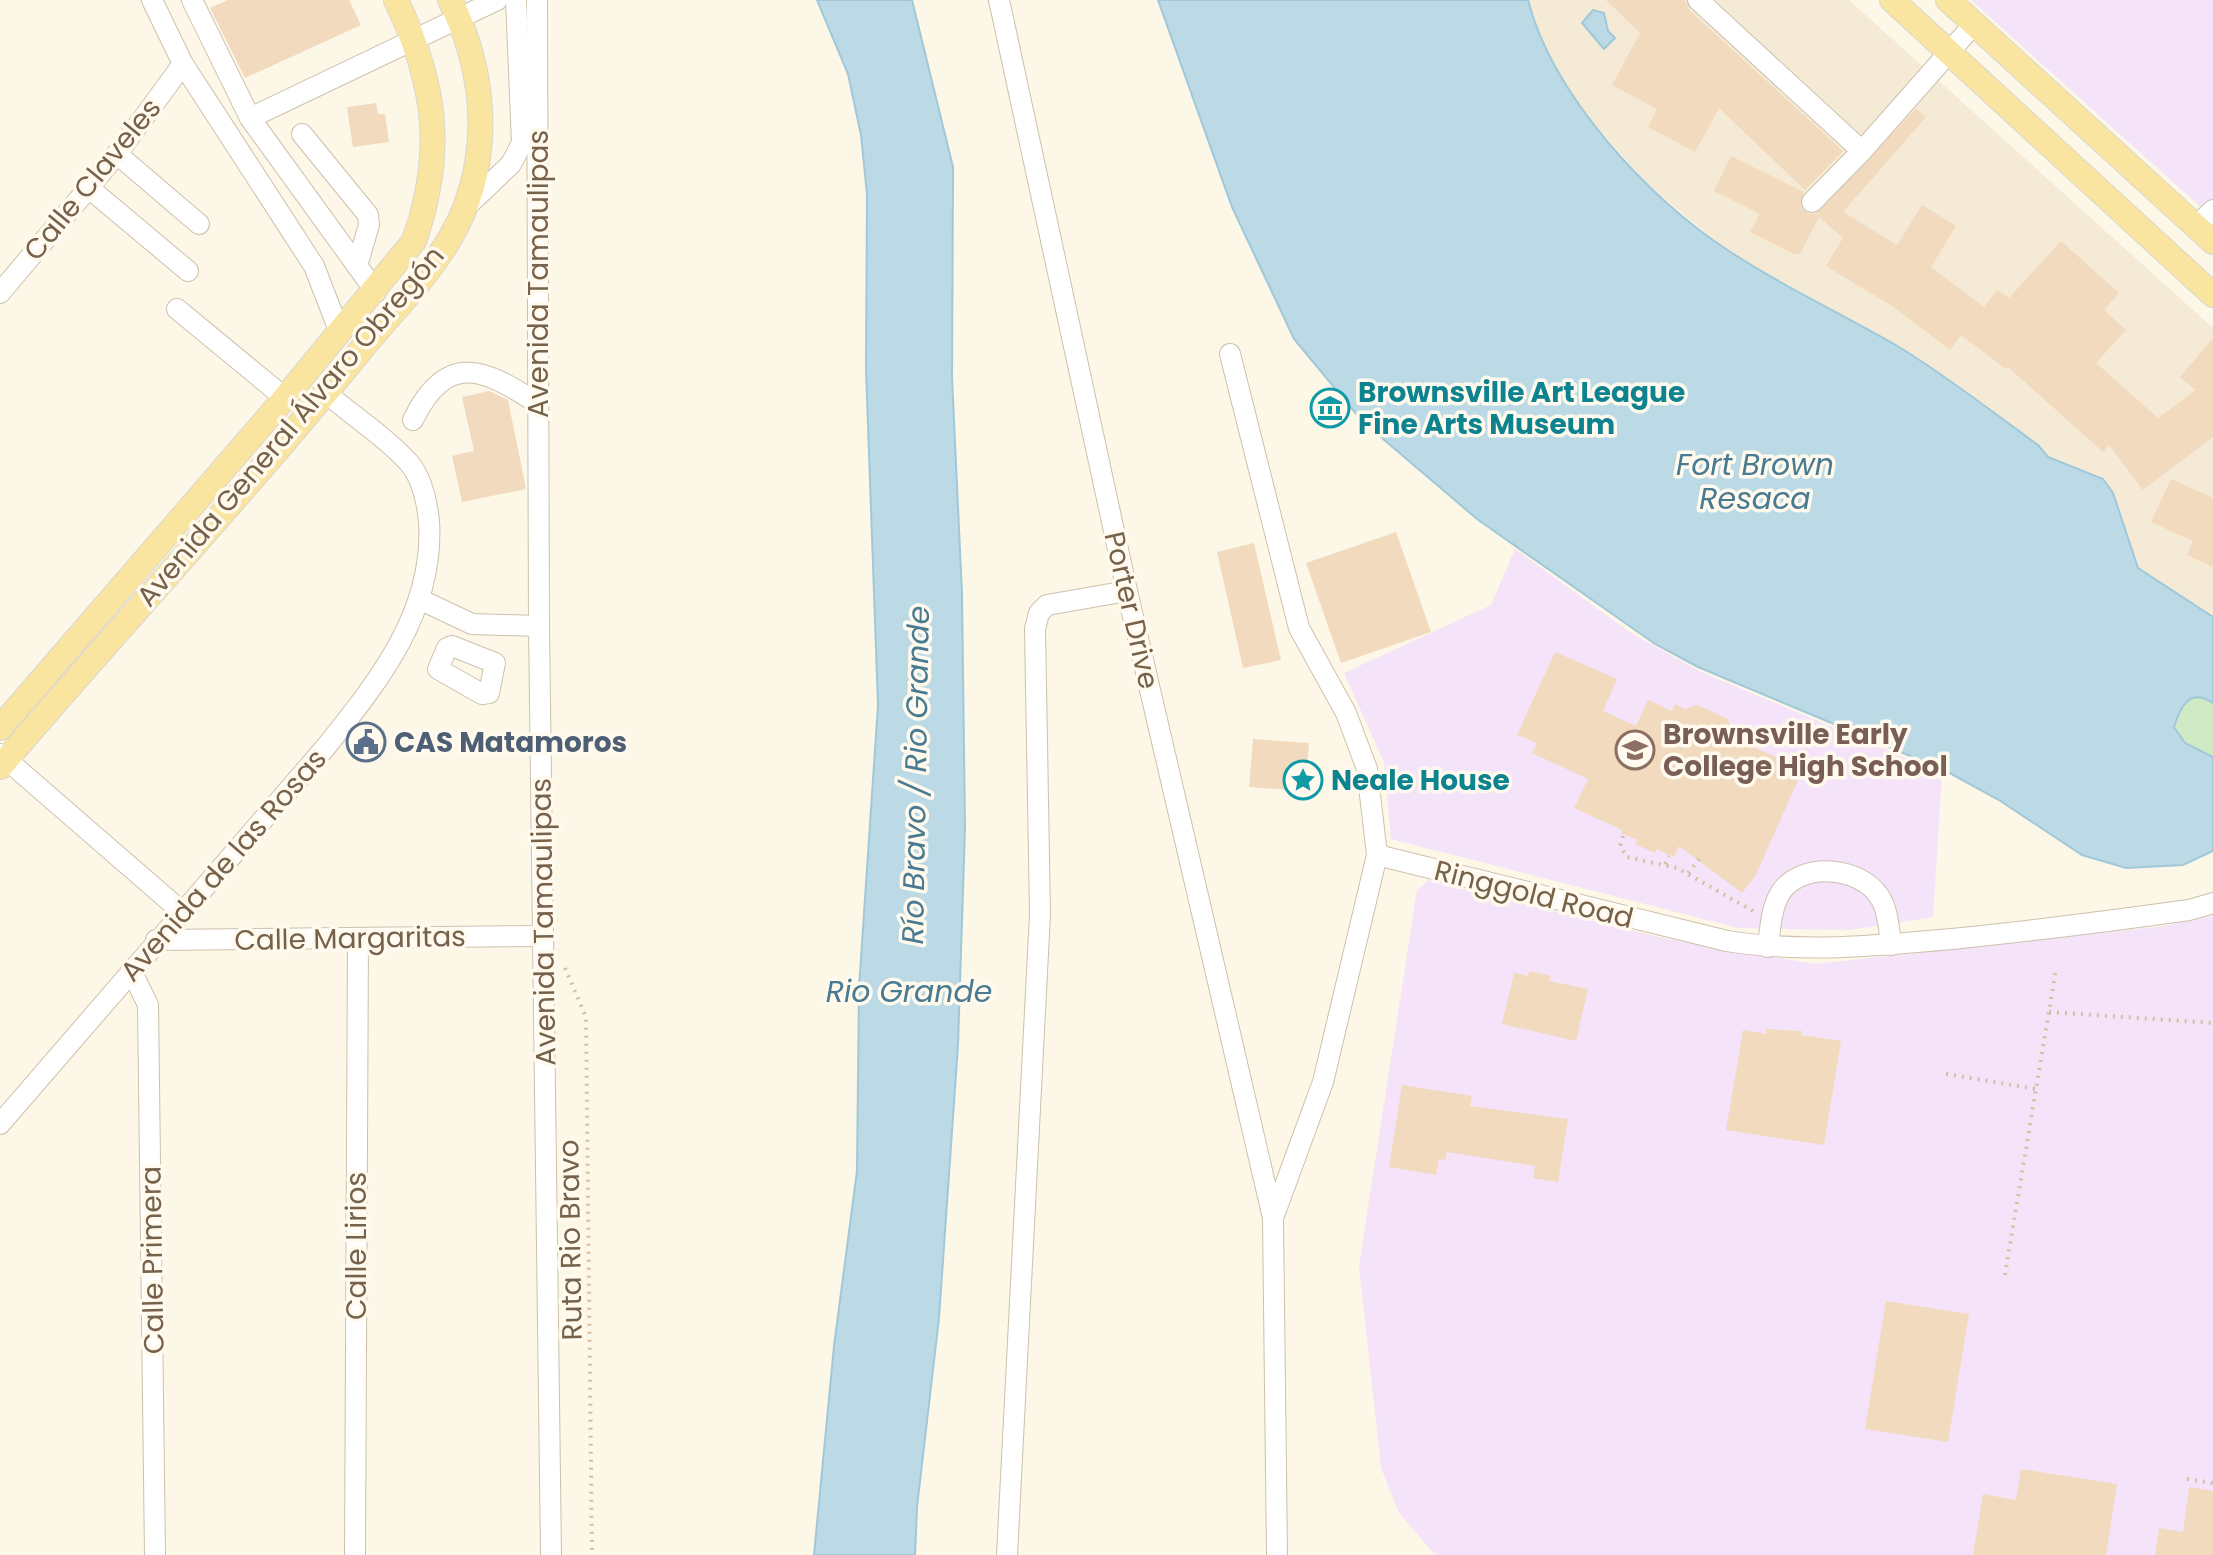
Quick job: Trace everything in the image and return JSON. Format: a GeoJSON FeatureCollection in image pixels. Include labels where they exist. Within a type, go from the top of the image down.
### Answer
{"type":"FeatureCollection","features":[{"type":"Feature","properties":{"kind":"main road","name":"Avenida General Álvaro Obregón"},"geometry":{"type":"LineString","coordinates":[[0,728],[376,292],[414,241],[424,213],[433,154],[430,87],[414,37],[396,0]]}},
{"type":"Feature","properties":{"kind":"main road"},"geometry":{"type":"LineString","coordinates":[[1892,0],[2213,295]]}},
{"type":"Feature","properties":{"kind":"main road"},"geometry":{"type":"LineString","coordinates":[[1948,0],[2207,226]]}},
{"type":"Feature","properties":{"kind":"main road","name":"Avenida General Álvaro Obregón"},"geometry":{"type":"LineString","coordinates":[[2,760],[326,393],[445,245],[465,208],[475,177],[480,112],[471,45],[455,9]]}},
{"type":"Feature","properties":{"kind":"main road"},"geometry":{"type":"LineString","coordinates":[[192,507],[211,523]]}},
{"type":"Feature","properties":{"kind":"street"},"geometry":{"type":"LineString","coordinates":[[152,0],[183,64],[314,266],[340,333]]}},
{"type":"Feature","properties":{"kind":"street"},"geometry":{"type":"LineString","coordinates":[[192,0],[250,118],[376,292]]}},
{"type":"Feature","properties":{"kind":"street"},"geometry":{"type":"LineString","coordinates":[[250,118],[414,37],[455,9],[497,0]]}},
{"type":"Feature","properties":{"kind":"street"},"geometry":{"type":"LineString","coordinates":[[465,208],[511,164],[522,143],[516,0]]}},
{"type":"Feature","properties":{"kind":"street","name":"Avenida Tamaulipas"},"geometry":{"type":"LineString","coordinates":[[537,0],[539,626],[551,1555]]}},
{"type":"Feature","properties":{"kind":"street","name":"Porter Drive"},"geometry":{"type":"LineString","coordinates":[[999,0],[1127,591],[1273,1218]]}},
{"type":"Feature","properties":{"kind":"street"},"geometry":{"type":"LineString","coordinates":[[1698,0],[1862,151]]}},
{"type":"Feature","properties":{"kind":"street"},"geometry":{"type":"LineString","coordinates":[[1812,202],[1862,151],[1974,24]]}},
{"type":"Feature","properties":{"kind":"street","name":"Calle Claveles"},"geometry":{"type":"LineString","coordinates":[[0,293],[117,154],[183,64]]}},
{"type":"Feature","properties":{"kind":"street"},"geometry":{"type":"LineString","coordinates":[[302,134],[368,215],[369,225],[357,266]]}},
{"type":"Feature","properties":{"kind":"street"},"geometry":{"type":"LineString","coordinates":[[117,154],[199,224]]}},
{"type":"Feature","properties":{"kind":"street"},"geometry":{"type":"LineString","coordinates":[[89,188],[188,271]]}},
{"type":"Feature","properties":{"kind":"street"},"geometry":{"type":"LineString","coordinates":[[177,309],[285,398]]}},
{"type":"Feature","properties":{"kind":"street"},"geometry":{"type":"LineString","coordinates":[[1230,354],[1299,628],[1346,713],[1367,769],[1377,855],[1323,1082],[1273,1218],[1277,1555]]}},
{"type":"Feature","properties":{"kind":"street"},"geometry":{"type":"LineString","coordinates":[[413,420],[425,395],[441,382],[460,374],[492,375],[538,404]]}},
{"type":"Feature","properties":{"kind":"street","name":"Avenida de las Rosas"},"geometry":{"type":"LineString","coordinates":[[0,1124],[366,697],[402,642],[419,599],[429,532],[428,509],[410,465],[326,393]]}},
{"type":"Feature","properties":{"kind":"street"},"geometry":{"type":"LineString","coordinates":[[1007,1555],[1040,914],[1035,629],[1039,613],[1047,605],[1127,591]]}},
{"type":"Feature","properties":{"kind":"street"},"geometry":{"type":"LineString","coordinates":[[419,599],[472,624],[539,626]]}},
{"type":"Feature","properties":{"kind":"street"},"geometry":{"type":"LineString","coordinates":[[465,651],[472,624]]}},
{"type":"Feature","properties":{"kind":"street"},"geometry":{"type":"LineString","coordinates":[[2,760],[181,911]]}},
{"type":"Feature","properties":{"kind":"street","name":"Ringgold Road"},"geometry":{"type":"LineString","coordinates":[[1377,855],[1727,941],[1768,947],[1828,950],[1891,945],[2175,912],[2213,903]]}},
{"type":"Feature","properties":{"kind":"street"},"geometry":{"type":"LineString","coordinates":[[1768,947],[1773,913],[1781,892],[1798,877],[1848,872],[1866,882],[1880,897],[1891,945]]}},
{"type":"Feature","properties":{"kind":"street","name":"Calle Margaritas"},"geometry":{"type":"LineString","coordinates":[[156,940],[543,936]]}},
{"type":"Feature","properties":{"kind":"street","name":"Calle Lirios"},"geometry":{"type":"LineString","coordinates":[[355,1555],[358,938]]}},
{"type":"Feature","properties":{"kind":"street","name":"Calle Primera"},"geometry":{"type":"LineString","coordinates":[[131,970],[148,1005],[155,1555]]}},
{"type":"Feature","properties":{"kind":"path"},"geometry":{"type":"LineString","coordinates":[[1623,836],[1620,846],[1627,857],[1665,864],[1688,873],[1756,913]]}},
{"type":"Feature","properties":{"kind":"path"},"geometry":{"type":"LineString","coordinates":[[1665,864],[1669,856]]}},
{"type":"Feature","properties":{"kind":"path"},"geometry":{"type":"LineString","coordinates":[[1688,873],[1700,858]]}},
{"type":"Feature","properties":{"kind":"path","name":"Ruta Rio Bravo"},"geometry":{"type":"LineString","coordinates":[[543,936],[560,958],[586,1017],[592,1555]]}},
{"type":"Feature","properties":{"kind":"path"},"geometry":{"type":"LineString","coordinates":[[2005,1275],[2056,969]]}},
{"type":"Feature","properties":{"kind":"path"},"geometry":{"type":"LineString","coordinates":[[2049,1012],[2213,1023]]}},
{"type":"Feature","properties":{"kind":"path"},"geometry":{"type":"LineString","coordinates":[[1946,1074],[2036,1089]]}},
{"type":"Feature","properties":{"kind":"path"},"geometry":{"type":"LineString","coordinates":[[2187,1479],[2213,1483]]}},
{"type":"Feature","properties":{"kind":"shaded area"},"geometry":{"type":"Polygon","coordinates":[[[1528,0],[1849,0],[2213,328],[2213,617],[2138,568],[2113,493],[2103,479],[2048,457],[2038,445],[1901,348],[1728,251],[1648,185],[1572,98],[1543,46],[1528,0]]]}},
{"type":"Feature","properties":{"kind":"shaded area"},"geometry":{"type":"Polygon","coordinates":[[[1971,0],[2213,0],[2213,218],[1971,0]]]}},
{"type":"Feature","properties":{"kind":"shaded area","name":"Brownsville Early College High School"},"geometry":{"type":"Polygon","coordinates":[[[1515,549],[1631,633],[1701,672],[1942,773],[1933,917],[1850,930],[1739,928],[1391,839],[1384,762],[1344,673],[1491,605],[1515,549]]]}},
{"type":"Feature","properties":{"kind":"shaded area"},"geometry":{"type":"Polygon","coordinates":[[[1429,880],[1667,939],[1815,964],[2165,926],[2213,915],[2213,1555],[1437,1555],[1431,1550],[1399,1513],[1381,1468],[1359,1266],[1417,890],[1429,880]]]}},
{"type":"Feature","properties":{"kind":"green space"},"geometry":{"type":"Polygon","coordinates":[[[2188,698],[2206,698],[2213,703],[2213,757],[2185,743],[2174,727],[2182,703],[2188,698]]]}},
{"type":"Feature","properties":{"kind":"water","name":"Rio Grande"},"geometry":{"type":"Polygon","coordinates":[[[817,0],[912,0],[953,167],[952,378],[962,593],[965,828],[958,1045],[939,1318],[917,1507],[915,1555],[814,1555],[834,1346],[857,1171],[859,988],[878,705],[866,369],[867,194],[861,135],[848,74],[817,0]]]}},
{"type":"Feature","properties":{"kind":"water","name":"Fort Brown Resaca"},"geometry":{"type":"Polygon","coordinates":[[[1158,0],[1528,0],[1540,36],[1558,72],[1581,107],[1636,174],[1698,229],[1770,277],[1917,358],[2038,445],[2048,457],[2103,479],[2113,493],[2138,568],[2213,617],[2213,703],[2192,698],[2183,706],[2174,727],[2185,743],[2213,757],[2213,851],[2183,865],[2126,868],[2082,855],[1999,800],[1946,771],[1698,667],[1655,644],[1477,519],[1362,421],[1294,339],[1232,207],[1158,0]]]}},
{"type":"Feature","properties":{"kind":"water"},"geometry":{"type":"Polygon","coordinates":[[[1593,10],[1604,13],[1608,31],[1615,38],[1604,49],[1582,23],[1593,10]]]}},
{"type":"Feature","properties":{"kind":"building"},"geometry":{"type":"Polygon","coordinates":[[[228,0],[349,0],[361,25],[245,78],[210,8],[228,0]]]}},
{"type":"Feature","properties":{"kind":"building"},"geometry":{"type":"Polygon","coordinates":[[[1606,0],[1685,0],[1689,10],[1843,151],[1805,190],[1719,108],[1695,152],[1648,127],[1657,109],[1612,85],[1640,33],[1606,0]]]}},
{"type":"Feature","properties":{"kind":"building"},"geometry":{"type":"Polygon","coordinates":[[[376,103],[378,114],[385,114],[389,142],[353,147],[347,107],[376,103]]]}},
{"type":"Feature","properties":{"kind":"building"},"geometry":{"type":"Polygon","coordinates":[[[1916,109],[1926,117],[1843,212],[1897,245],[1922,205],[1956,226],[1931,267],[1984,307],[1997,290],[2009,298],[2061,241],[2119,293],[2104,310],[2126,330],[2096,363],[2158,418],[2196,390],[2180,377],[2213,338],[2213,437],[2143,490],[2109,445],[2103,452],[2008,367],[2006,369],[1961,335],[1950,350],[1892,306],[1826,266],[1843,238],[1819,217],[1800,254],[1794,254],[1750,232],[1760,214],[1714,191],[1731,156],[1804,192],[1800,206],[1808,214],[1816,214],[1916,109]]]}},
{"type":"Feature","properties":{"kind":"building"},"geometry":{"type":"Polygon","coordinates":[[[489,391],[508,400],[526,489],[462,502],[452,456],[474,451],[462,397],[489,391]]]}},
{"type":"Feature","properties":{"kind":"building"},"geometry":{"type":"Polygon","coordinates":[[[2171,479],[2213,498],[2213,567],[2187,555],[2193,541],[2151,522],[2171,479]]]}},
{"type":"Feature","properties":{"kind":"building"},"geometry":{"type":"Polygon","coordinates":[[[1396,532],[1431,632],[1341,663],[1306,563],[1396,532]]]}},
{"type":"Feature","properties":{"kind":"building"},"geometry":{"type":"Polygon","coordinates":[[[1254,543],[1281,660],[1243,668],[1217,552],[1254,543]]]}},
{"type":"Feature","properties":{"kind":"building"},"geometry":{"type":"Polygon","coordinates":[[[1555,652],[1617,679],[1603,711],[1636,726],[1648,700],[1672,711],[1675,704],[1685,709],[1697,705],[1728,719],[1732,730],[1743,735],[1740,741],[1803,769],[1756,875],[1742,893],[1679,846],[1674,857],[1657,849],[1655,853],[1635,844],[1637,840],[1621,833],[1622,830],[1574,808],[1588,779],[1532,753],[1537,743],[1517,735],[1555,652]]]}},
{"type":"Feature","properties":{"kind":"building"},"geometry":{"type":"Polygon","coordinates":[[[1253,739],[1309,743],[1305,791],[1249,787],[1253,739]]]}},
{"type":"Feature","properties":{"kind":"building"},"geometry":{"type":"Polygon","coordinates":[[[1529,971],[1551,976],[1549,981],[1588,989],[1576,1041],[1502,1024],[1514,973],[1528,976],[1529,971]]]}},
{"type":"Feature","properties":{"kind":"building"},"geometry":{"type":"Polygon","coordinates":[[[1766,1029],[1802,1031],[1801,1035],[1841,1041],[1824,1145],[1726,1130],[1743,1030],[1766,1034],[1766,1029]]]}},
{"type":"Feature","properties":{"kind":"building"},"geometry":{"type":"Polygon","coordinates":[[[1402,1085],[1472,1096],[1470,1106],[1568,1119],[1558,1182],[1533,1178],[1535,1166],[1447,1152],[1445,1160],[1439,1159],[1436,1175],[1389,1167],[1402,1085]]]}},
{"type":"Feature","properties":{"kind":"building"},"geometry":{"type":"Polygon","coordinates":[[[1886,1301],[1969,1314],[1948,1442],[1865,1429],[1886,1301]]]}},
{"type":"Feature","properties":{"kind":"building"},"geometry":{"type":"Polygon","coordinates":[[[2021,1469],[2117,1484],[2106,1555],[1973,1555],[1983,1494],[2016,1500],[2021,1469]]]}},
{"type":"Feature","properties":{"kind":"building"},"geometry":{"type":"Polygon","coordinates":[[[2189,1487],[2213,1491],[2213,1555],[2155,1555],[2159,1528],[2183,1532],[2189,1487]]]}},
{"type":"Feature","properties":{"kind":"place","name":"Brownsville Art League Fine Arts Museum"},"geometry":{"type":"Point","coordinates":[1330,408]}},
{"type":"Feature","properties":{"kind":"place","name":"CAS Matamoros"},"geometry":{"type":"Point","coordinates":[366,742]}},
{"type":"Feature","properties":{"kind":"place","name":"Brownsville Early College High School"},"geometry":{"type":"Point","coordinates":[1635,750]}},
{"type":"Feature","properties":{"kind":"place","name":"Neale House"},"geometry":{"type":"Point","coordinates":[1303,780]}},
{"type":"Feature","properties":{"kind":"water label","name":"Río Bravo / Rio Grande"},"geometry":{"type":"Point","coordinates":[916,775]}}]}
